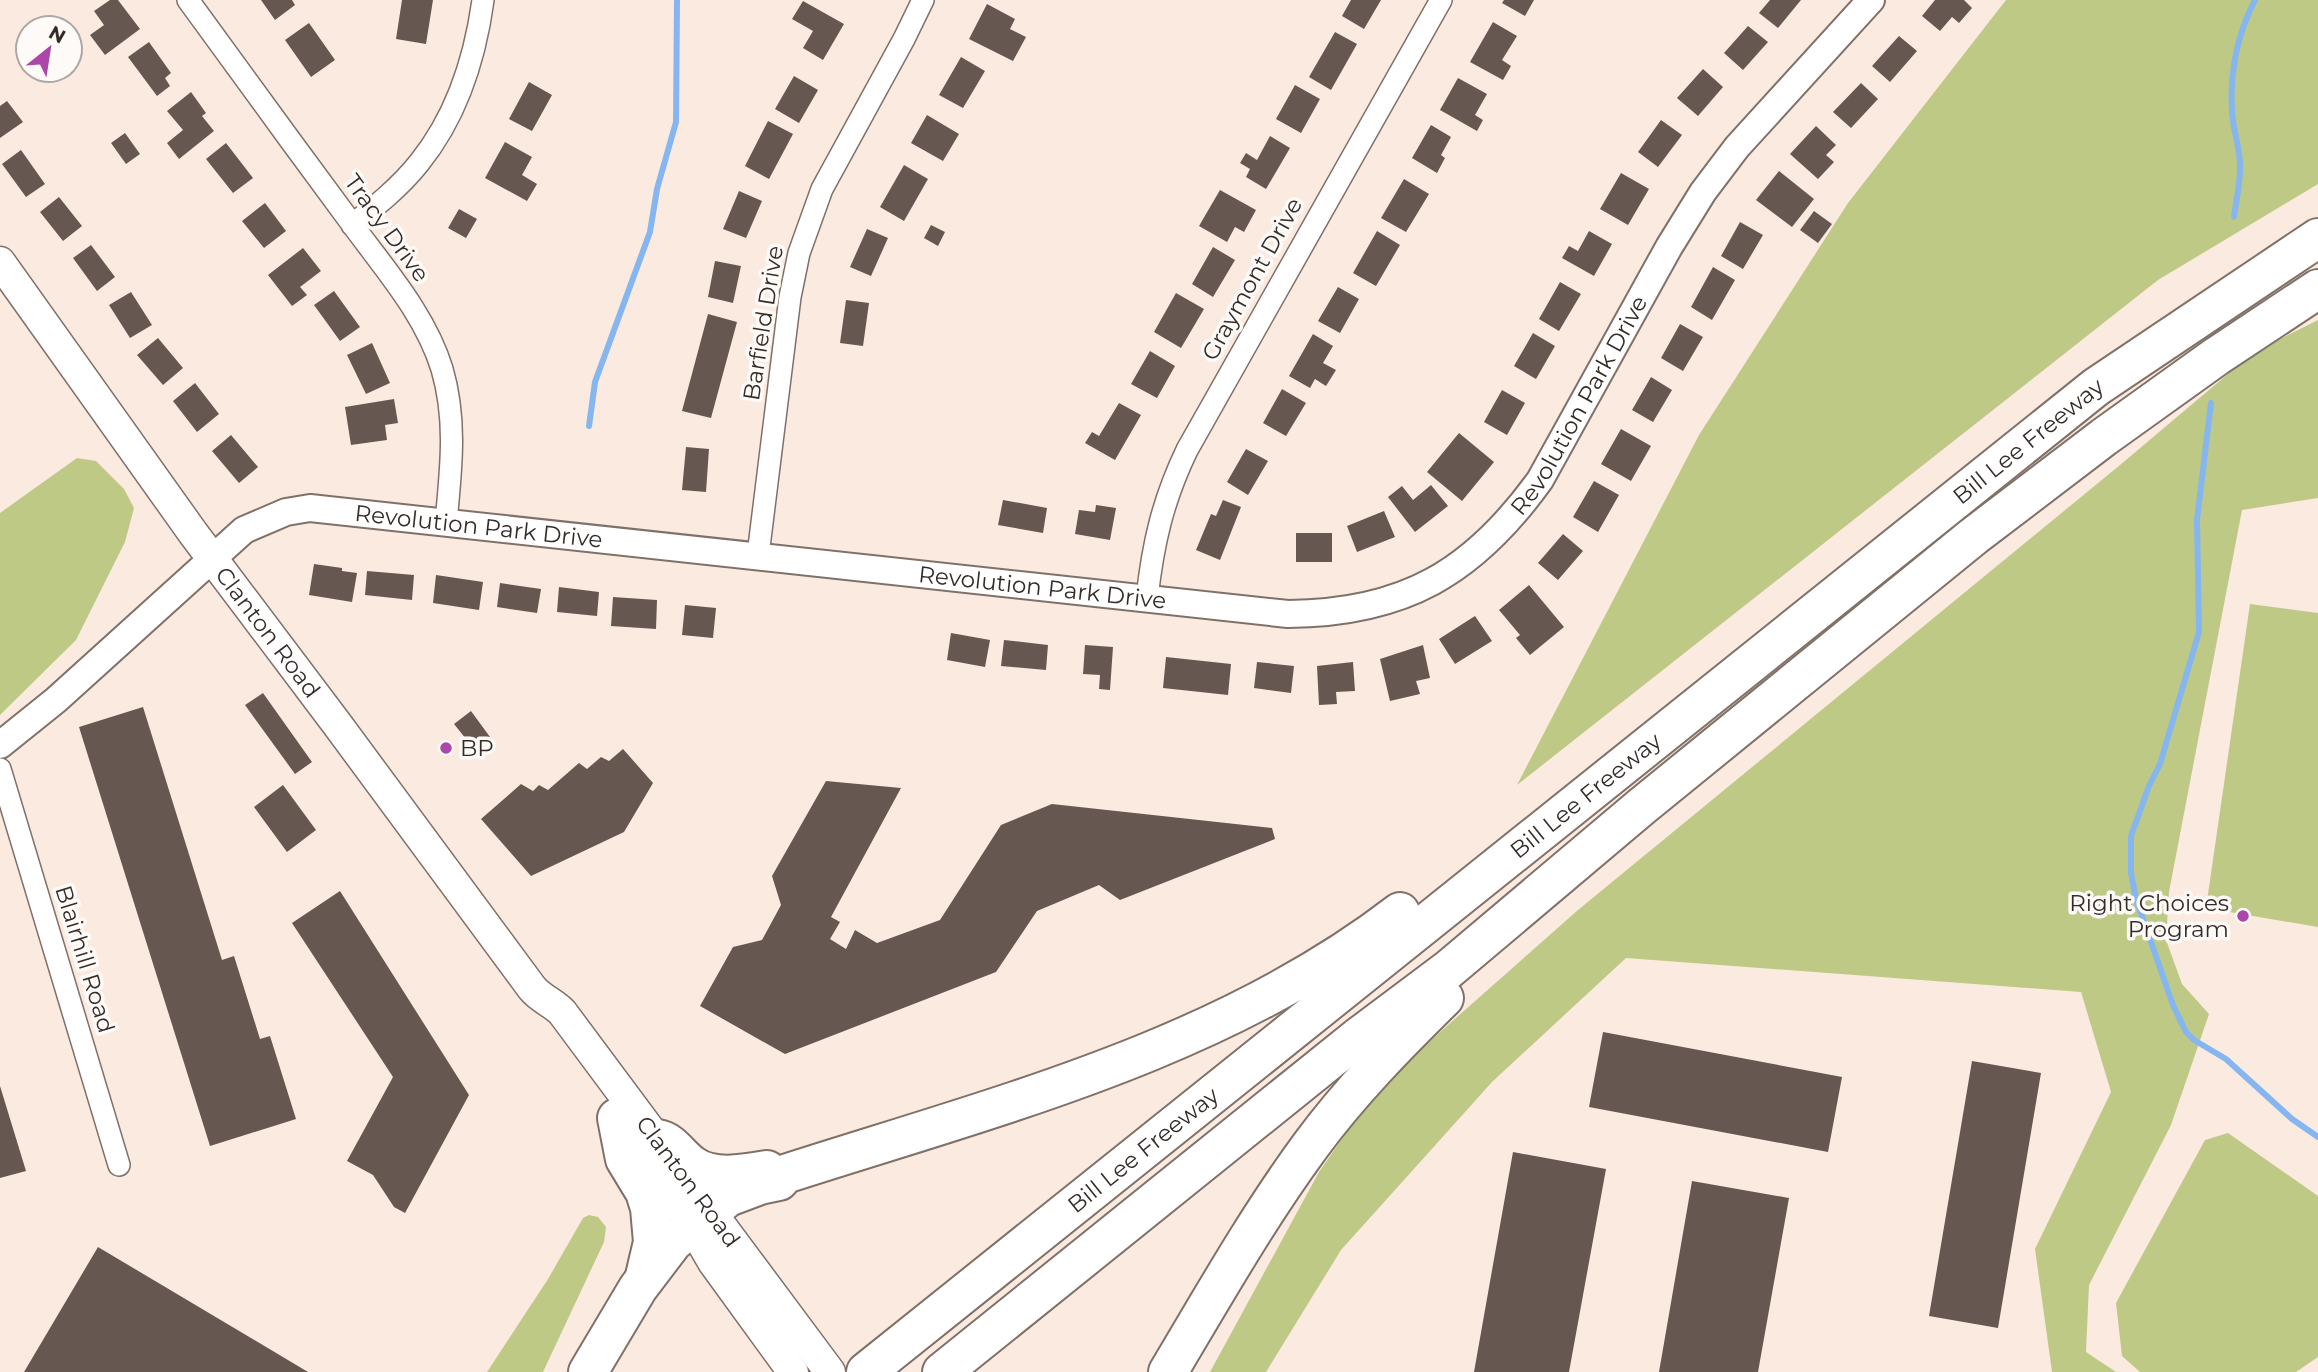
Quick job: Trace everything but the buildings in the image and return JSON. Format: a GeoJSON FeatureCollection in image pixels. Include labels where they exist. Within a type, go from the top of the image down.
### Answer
{"type":"FeatureCollection","features":[{"type":"Feature","properties":{"kind":"highway","name":"Bill Lee Freeway"},"geometry":{"type":"LineString","coordinates":[[866,1372],[2096,387],[2318,238]]}},
{"type":"Feature","properties":{"kind":"highway","name":"Bill Lee Freeway"},"geometry":{"type":"LineString","coordinates":[[942,1372],[1357,1038],[1448,969],[1641,807],[2007,511],[2172,388],[2318,289]]}},
{"type":"Feature","properties":{"kind":"highway"},"geometry":{"type":"LineString","coordinates":[[1168,1372],[1246,1241],[1311,1144],[1338,1111],[1397,1044],[1457,985],[1515,936],[1641,807]]}},
{"type":"Feature","properties":{"kind":"highway"},"geometry":{"type":"LineString","coordinates":[[588,1372],[644,1279],[665,1251],[702,1217],[734,1194],[779,1181],[785,1174],[1040,1091],[1181,1041],[1303,977],[1373,933],[1431,888],[1529,839]]}},
{"type":"Feature","properties":{"kind":"highway"},"geometry":{"type":"LineString","coordinates":[[617,1118],[625,1159],[645,1192],[650,1208],[653,1242],[644,1279]]}},
{"type":"Feature","properties":{"kind":"highway"},"geometry":{"type":"LineString","coordinates":[[658,1139],[670,1144],[691,1165],[707,1172],[732,1175],[773,1169],[785,1174]]}},
{"type":"Feature","properties":{"kind":"main road","name":"Clanton Road"},"geometry":{"type":"LineString","coordinates":[[0,262],[212,558],[541,999],[562,1012],[658,1139],[702,1217],[713,1262],[788,1365]]}},
{"type":"Feature","properties":{"kind":"main road","name":"Clanton Road"},"geometry":{"type":"LineString","coordinates":[[541,999],[542,1011],[549,1023],[617,1118],[806,1340],[830,1372]]}},
{"type":"Feature","properties":{"kind":"street","name":"Tracy Drive"},"geometry":{"type":"LineString","coordinates":[[188,0],[418,317],[441,367],[453,420],[453,453],[446,522]]}},
{"type":"Feature","properties":{"kind":"street"},"geometry":{"type":"LineString","coordinates":[[352,225],[395,190],[419,164],[441,133],[459,99],[471,62],[483,0]]}},
{"type":"Feature","properties":{"kind":"street","name":"Barfield Drive"},"geometry":{"type":"LineString","coordinates":[[758,555],[790,297],[799,253],[822,189],[923,0]]}},
{"type":"Feature","properties":{"kind":"street","name":"Graymont Drive"},"geometry":{"type":"LineString","coordinates":[[1147,598],[1158,525],[1170,487],[1187,450],[1441,0]]}},
{"type":"Feature","properties":{"kind":"street","name":"Revolution Park Drive"},"geometry":{"type":"LineString","coordinates":[[0,745],[56,700],[244,530],[286,512],[323,508],[1288,614],[1341,612],[1379,604],[1415,591],[1449,573],[1479,550],[1517,511],[1539,480],[1669,247],[1703,192],[1737,147],[1871,0]]}},
{"type":"Feature","properties":{"kind":"street","name":"Blairhill Road"},"geometry":{"type":"LineString","coordinates":[[0,769],[119,1165]]}},
{"type":"Feature","properties":{"kind":"green space"},"geometry":{"type":"Polygon","coordinates":[[[2006,0],[2318,0],[2318,184],[2158,280],[1517,785],[1699,435],[1848,203],[2006,0]]]}},
{"type":"Feature","properties":{"kind":"green space"},"geometry":{"type":"Polygon","coordinates":[[[2318,320],[2318,498],[2242,510],[2169,892],[2166,940],[2182,984],[2209,1014],[2171,1125],[2089,1285],[2086,1352],[2116,1372],[2052,1372],[2035,1249],[2111,1092],[2081,992],[1626,958],[1492,1082],[1341,1250],[1266,1372],[1210,1372],[1319,1172],[1378,1087],[1578,910],[2254,352],[2318,320]]]}},
{"type":"Feature","properties":{"kind":"green space"},"geometry":{"type":"Polygon","coordinates":[[[77,458],[96,461],[124,489],[134,508],[125,542],[76,640],[0,715],[0,513],[77,458]]]}},
{"type":"Feature","properties":{"kind":"green space"},"geometry":{"type":"Polygon","coordinates":[[[2250,604],[2318,613],[2318,927],[2206,908],[2250,604]]]}},
{"type":"Feature","properties":{"kind":"green space"},"geometry":{"type":"Polygon","coordinates":[[[2228,1133],[2318,1196],[2318,1357],[2296,1372],[2140,1372],[2122,1356],[2116,1303],[2205,1140],[2228,1133]]]}},
{"type":"Feature","properties":{"kind":"green space"},"geometry":{"type":"Polygon","coordinates":[[[589,1215],[598,1217],[606,1227],[604,1242],[543,1372],[487,1372],[548,1279],[583,1218],[589,1215]]]}},
{"type":"Feature","properties":{"kind":"waterway"},"geometry":{"type":"LineString","coordinates":[[589,426],[595,382],[650,232],[657,189],[676,122],[677,0]]}},
{"type":"Feature","properties":{"kind":"waterway"},"geometry":{"type":"LineString","coordinates":[[2234,217],[2240,163],[2233,121],[2233,74],[2238,43],[2255,0]]}},
{"type":"Feature","properties":{"kind":"waterway"},"geometry":{"type":"LineString","coordinates":[[2211,403],[2197,520],[2199,632],[2160,764],[2131,836],[2131,873],[2136,899],[2173,1005],[2186,1032],[2194,1040],[2226,1059],[2292,1119],[2318,1137]]}},
{"type":"Feature","properties":{"kind":"place","name":"BP"},"geometry":{"type":"Point","coordinates":[446,748]}},
{"type":"Feature","properties":{"kind":"place","name":"Right Choices Program"},"geometry":{"type":"Point","coordinates":[2243,916]}}]}
